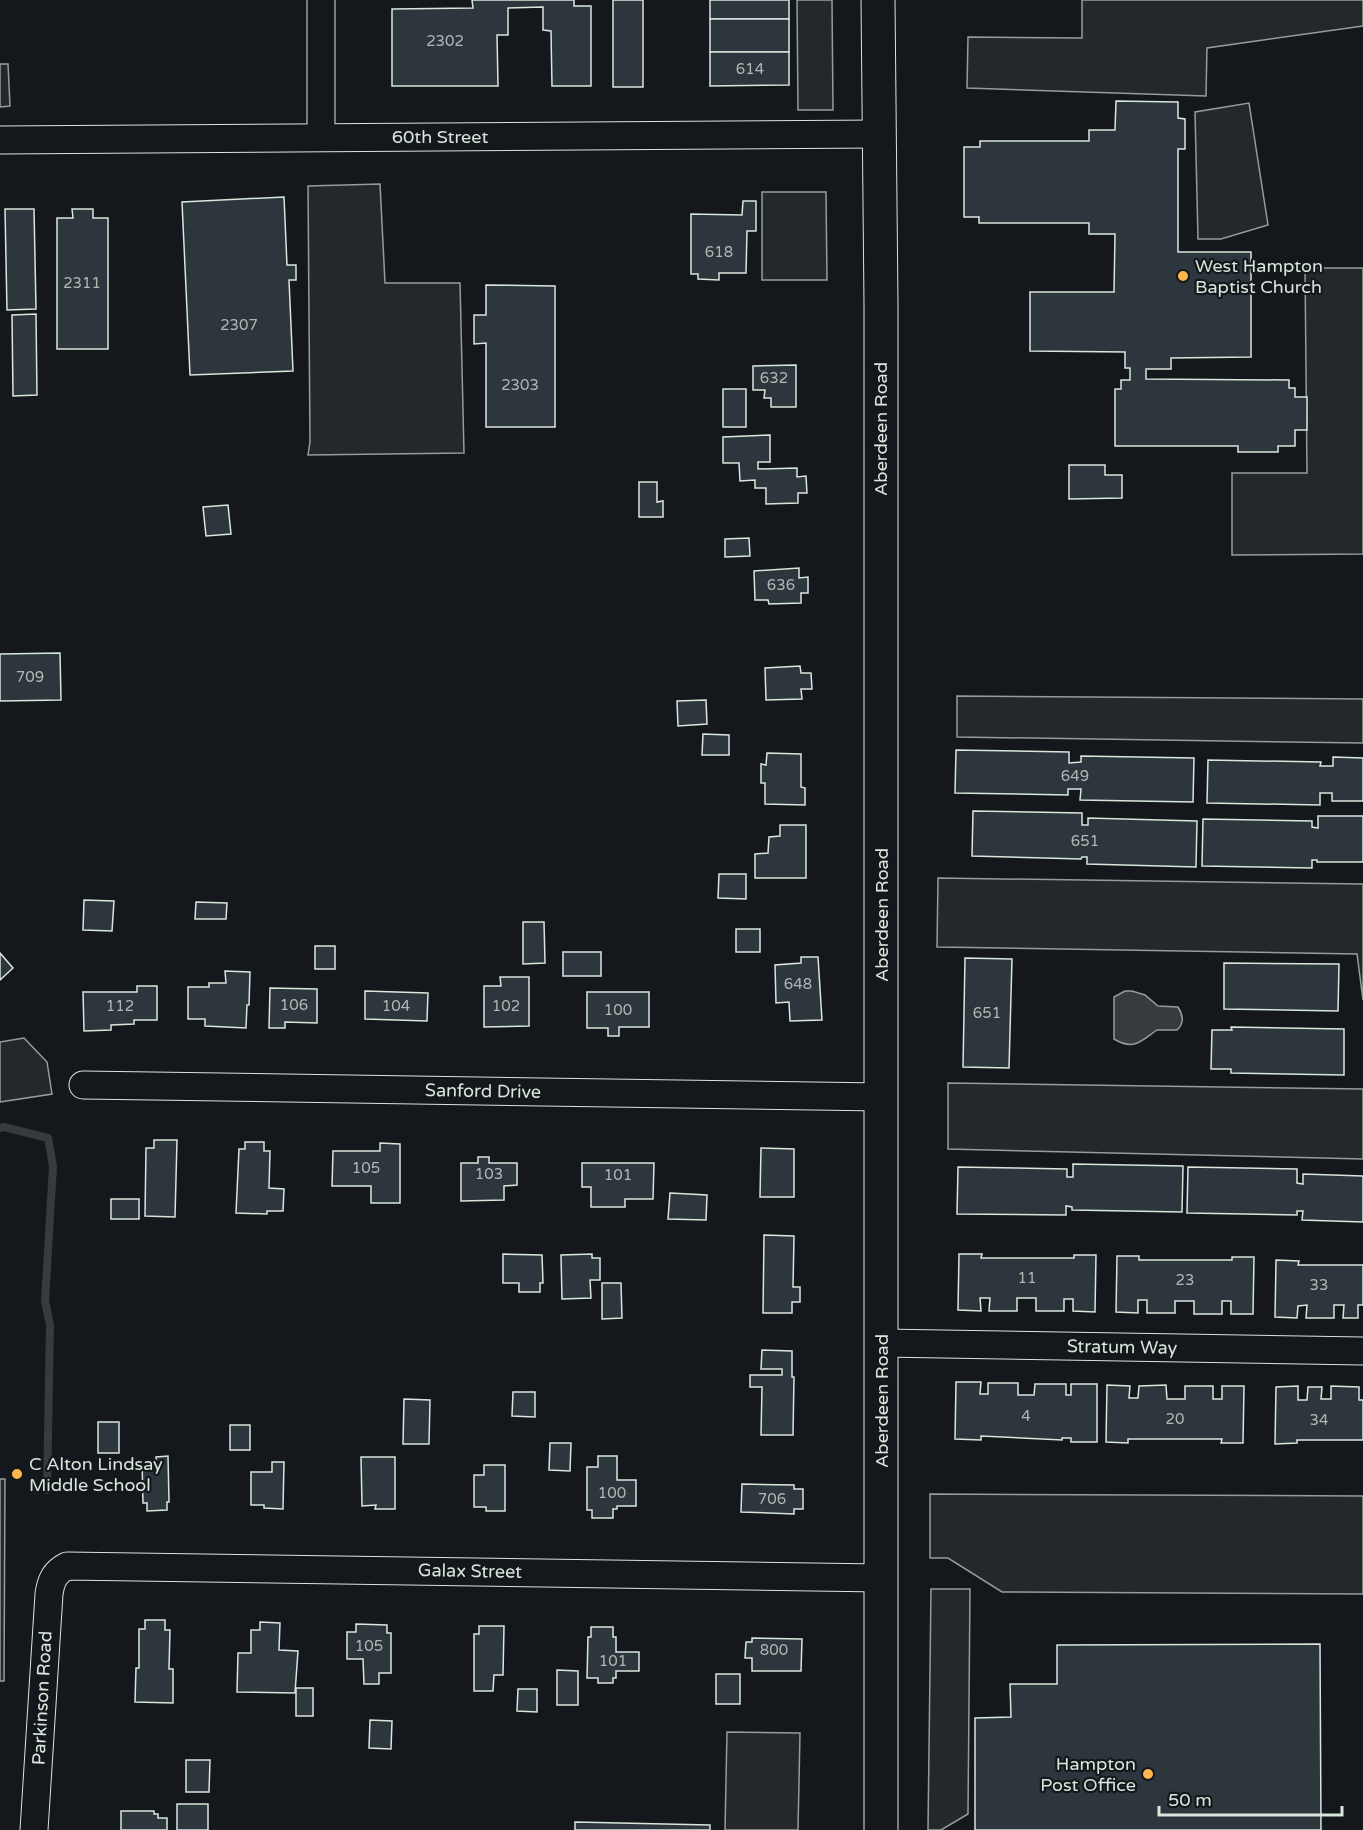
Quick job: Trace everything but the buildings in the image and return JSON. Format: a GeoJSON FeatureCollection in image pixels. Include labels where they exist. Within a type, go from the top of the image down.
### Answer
{"type":"FeatureCollection","features":[{"type":"Feature","properties":{"kind":"main road","name":"Aberdeen Road"},"geometry":{"type":"LineString","coordinates":[[878,0],[882,1097],[881,1830]]}},
{"type":"Feature","properties":{"kind":"street"},"geometry":{"type":"LineString","coordinates":[[321,0],[321,137]]}},
{"type":"Feature","properties":{"kind":"street","name":"60th Street"},"geometry":{"type":"LineString","coordinates":[[0,140],[880,134]]}},
{"type":"Feature","properties":{"kind":"street","name":"Sanford Drive"},"geometry":{"type":"LineString","coordinates":[[83,1085],[882,1097]]}},
{"type":"Feature","properties":{"kind":"street","name":"Stratum Way"},"geometry":{"type":"LineString","coordinates":[[882,1343],[1363,1351]]}},
{"type":"Feature","properties":{"kind":"street","name":"Galax Street"},"geometry":{"type":"LineString","coordinates":[[60,1570],[75,1565],[881,1578]]}},
{"type":"Feature","properties":{"kind":"street","name":"Parkinson Road"},"geometry":{"type":"LineString","coordinates":[[34,1830],[48,1594],[53,1579],[60,1570]]}},
{"type":"Feature","properties":{"kind":"shaded area"},"geometry":{"type":"Polygon","coordinates":[[[797,0],[832,0],[833,110],[798,110],[797,0]]]}},
{"type":"Feature","properties":{"kind":"shaded area"},"geometry":{"type":"Polygon","coordinates":[[[1082,0],[1363,0],[1363,26],[1207,48],[1206,96],[967,88],[968,37],[1082,38],[1082,0]]]}},
{"type":"Feature","properties":{"kind":"shaded area"},"geometry":{"type":"Polygon","coordinates":[[[0,64],[8,64],[10,106],[0,107],[0,64]]]}},
{"type":"Feature","properties":{"kind":"shaded area"},"geometry":{"type":"Polygon","coordinates":[[[1249,103],[1268,225],[1221,239],[1198,239],[1195,112],[1249,103]]]}},
{"type":"Feature","properties":{"kind":"shaded area"},"geometry":{"type":"Polygon","coordinates":[[[380,184],[385,283],[460,283],[464,453],[308,455],[310,442],[308,186],[380,184]]]}},
{"type":"Feature","properties":{"kind":"shaded area"},"geometry":{"type":"Polygon","coordinates":[[[762,192],[826,192],[827,280],[762,280],[762,192]]]}},
{"type":"Feature","properties":{"kind":"shaded area"},"geometry":{"type":"Polygon","coordinates":[[[1305,268],[1363,268],[1363,554],[1232,555],[1232,473],[1307,473],[1305,268]]]}},
{"type":"Feature","properties":{"kind":"shaded area"},"geometry":{"type":"Polygon","coordinates":[[[957,696],[1363,699],[1363,743],[957,737],[957,696]]]}},
{"type":"Feature","properties":{"kind":"shaded area"},"geometry":{"type":"Polygon","coordinates":[[[938,878],[1363,884],[1363,1000],[1357,954],[937,947],[938,878]]]}},
{"type":"Feature","properties":{"kind":"shaded area"},"geometry":{"type":"Polygon","coordinates":[[[1125,991],[1145,995],[1158,1006],[1178,1007],[1182,1019],[1180,1027],[1177,1030],[1157,1030],[1142,1041],[1132,1044],[1121,1043],[1114,1039],[1114,997],[1125,991]]]}},
{"type":"Feature","properties":{"kind":"shaded area"},"geometry":{"type":"Polygon","coordinates":[[[24,1038],[47,1062],[52,1094],[0,1102],[0,1042],[24,1038]]]}},
{"type":"Feature","properties":{"kind":"shaded area"},"geometry":{"type":"Polygon","coordinates":[[[948,1083],[1363,1089],[1363,1159],[948,1149],[948,1083]]]}},
{"type":"Feature","properties":{"kind":"shaded area"},"geometry":{"type":"Polygon","coordinates":[[[0,1479],[5,1479],[4,1681],[0,1681],[0,1479]]]}},
{"type":"Feature","properties":{"kind":"shaded area"},"geometry":{"type":"Polygon","coordinates":[[[930,1494],[1363,1496],[1363,1594],[1002,1592],[948,1558],[930,1558],[930,1494]]]}},
{"type":"Feature","properties":{"kind":"shaded area"},"geometry":{"type":"Polygon","coordinates":[[[931,1589],[970,1589],[968,1814],[941,1830],[928,1830],[931,1589]]]}},
{"type":"Feature","properties":{"kind":"shaded area"},"geometry":{"type":"Polygon","coordinates":[[[727,1732],[800,1733],[798,1830],[725,1830],[727,1732]]]}},
{"type":"Feature","properties":{"kind":"waterway"},"geometry":{"type":"LineString","coordinates":[[0,1128],[48,1138],[53,1166],[45,1301],[50,1325],[47,1490]]}},
{"type":"Feature","properties":{"kind":"place","name":"West Hampton Baptist Church"},"geometry":{"type":"Point","coordinates":[1183,276]}},
{"type":"Feature","properties":{"kind":"place","name":"C Alton Lindsay Middle School"},"geometry":{"type":"Point","coordinates":[17,1474]}},
{"type":"Feature","properties":{"kind":"place","name":"Hampton Post Office"},"geometry":{"type":"Point","coordinates":[1148,1774]}}]}
